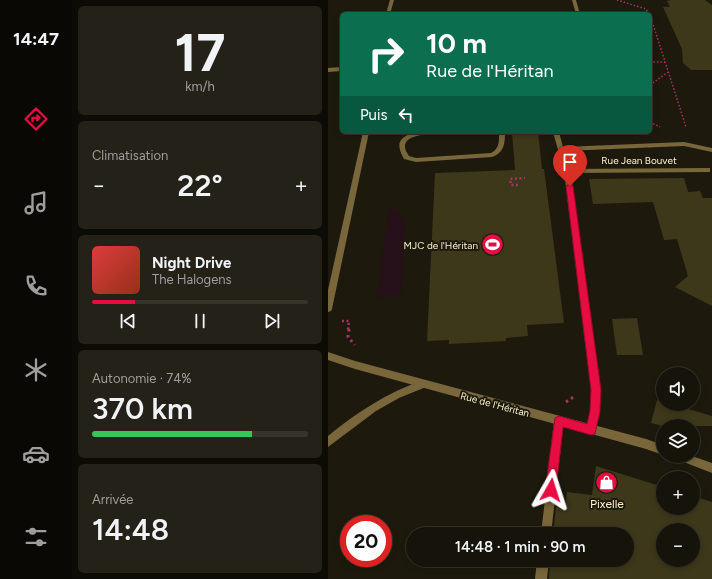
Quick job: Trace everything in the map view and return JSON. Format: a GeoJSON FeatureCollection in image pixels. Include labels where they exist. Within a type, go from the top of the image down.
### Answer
{"type":"FeatureCollection","features":[{"type":"Feature","properties":{"kind":"street"},"geometry":{"type":"LineString","coordinates":[[389,12],[392,0]]}},
{"type":"Feature","properties":{"kind":"street"},"geometry":{"type":"LineString","coordinates":[[574,0],[577,12]]}},
{"type":"Feature","properties":{"kind":"street"},"geometry":{"type":"LineString","coordinates":[[328,70],[340,69]]}},
{"type":"Feature","properties":{"kind":"street"},"geometry":{"type":"LineString","coordinates":[[328,309],[366,134]]}},
{"type":"Feature","properties":{"kind":"street"},"geometry":{"type":"LineString","coordinates":[[412,134],[406,137],[403,144],[403,152],[406,158],[416,160],[492,155],[498,153],[502,147],[502,134]]}},
{"type":"Feature","properties":{"kind":"street"},"geometry":{"type":"LineString","coordinates":[[557,134],[568,171],[596,390],[595,411],[591,430]]}},
{"type":"Feature","properties":{"kind":"street"},"geometry":{"type":"LineString","coordinates":[[561,149],[669,144],[692,145],[712,150]]}},
{"type":"Feature","properties":{"kind":"street","name":"Rue Jean Bouvet"},"geometry":{"type":"LineString","coordinates":[[568,171],[708,170]]}},
{"type":"Feature","properties":{"kind":"street","name":"Rue de l'Héritan"},"geometry":{"type":"LineString","coordinates":[[328,356],[423,384],[656,448]]}},
{"type":"Feature","properties":{"kind":"street"},"geometry":{"type":"LineString","coordinates":[[328,442],[359,416],[395,394],[423,384]]}},
{"type":"Feature","properties":{"kind":"street"},"geometry":{"type":"LineString","coordinates":[[547,527],[559,421]]}},
{"type":"Feature","properties":{"kind":"street"},"geometry":{"type":"LineString","coordinates":[[698,463],[712,468]]}},
{"type":"Feature","properties":{"kind":"street"},"geometry":{"type":"LineString","coordinates":[[541,579],[542,567]]}},
{"type":"Feature","properties":{"kind":"path"},"geometry":{"type":"LineString","coordinates":[[617,0],[646,9],[648,12]]}},
{"type":"Feature","properties":{"kind":"path"},"geometry":{"type":"LineString","coordinates":[[652,21],[692,145]]}},
{"type":"Feature","properties":{"kind":"path"},"geometry":{"type":"LineString","coordinates":[[652,62],[665,62]]}},
{"type":"Feature","properties":{"kind":"path"},"geometry":{"type":"LineString","coordinates":[[652,84],[668,72]]}},
{"type":"Feature","properties":{"kind":"path"},"geometry":{"type":"LineString","coordinates":[[518,185],[511,186],[510,179],[525,178]]}},
{"type":"Feature","properties":{"kind":"shaded area"},"geometry":{"type":"Polygon","coordinates":[[[389,206],[399,213],[405,226],[401,295],[377,298],[389,206]]]}},
{"type":"Feature","properties":{"kind":"building"},"geometry":{"type":"Polygon","coordinates":[[[705,0],[712,5],[712,70],[691,70],[683,63],[682,49],[663,7],[670,7],[667,1],[705,0]]]}},
{"type":"Feature","properties":{"kind":"building","name":"MJC de l'Héritan"},"geometry":{"type":"Polygon","coordinates":[[[512,134],[538,134],[564,323],[527,325],[528,336],[506,338],[506,341],[449,344],[449,340],[427,341],[435,173],[515,170],[512,134]]]}},
{"type":"Feature","properties":{"kind":"building"},"geometry":{"type":"Polygon","coordinates":[[[684,178],[688,192],[700,191],[703,198],[712,198],[712,306],[675,287],[688,276],[677,239],[664,240],[653,202],[593,204],[589,179],[684,178]]]}},
{"type":"Feature","properties":{"kind":"building"},"geometry":{"type":"Polygon","coordinates":[[[637,318],[643,355],[617,355],[612,319],[637,318]]]}},
{"type":"Feature","properties":{"kind":"building"},"geometry":{"type":"Polygon","coordinates":[[[656,404],[656,411],[695,411],[712,416],[712,426],[700,426],[700,419],[656,419],[656,424],[651,423],[656,404]]]}},
{"type":"Feature","properties":{"kind":"building"},"geometry":{"type":"Polygon","coordinates":[[[596,466],[656,485],[656,515],[700,515],[700,498],[712,502],[712,579],[549,579],[550,567],[634,567],[634,527],[554,527],[556,507],[565,508],[567,492],[592,495],[596,466]]]}},
{"type":"Feature","properties":{"kind":"place","name":"MJC de l'Héritan"},"geometry":{"type":"Point","coordinates":[493,245]}},
{"type":"Feature","properties":{"kind":"place","name":"Pixelle"},"geometry":{"type":"Point","coordinates":[607,483]}},
{"type":"Feature","properties":{"kind":"route"},"geometry":{"type":"LineString","coordinates":[[551,490],[559,421],[591,430],[595,411],[596,390],[570,186]]}}]}
